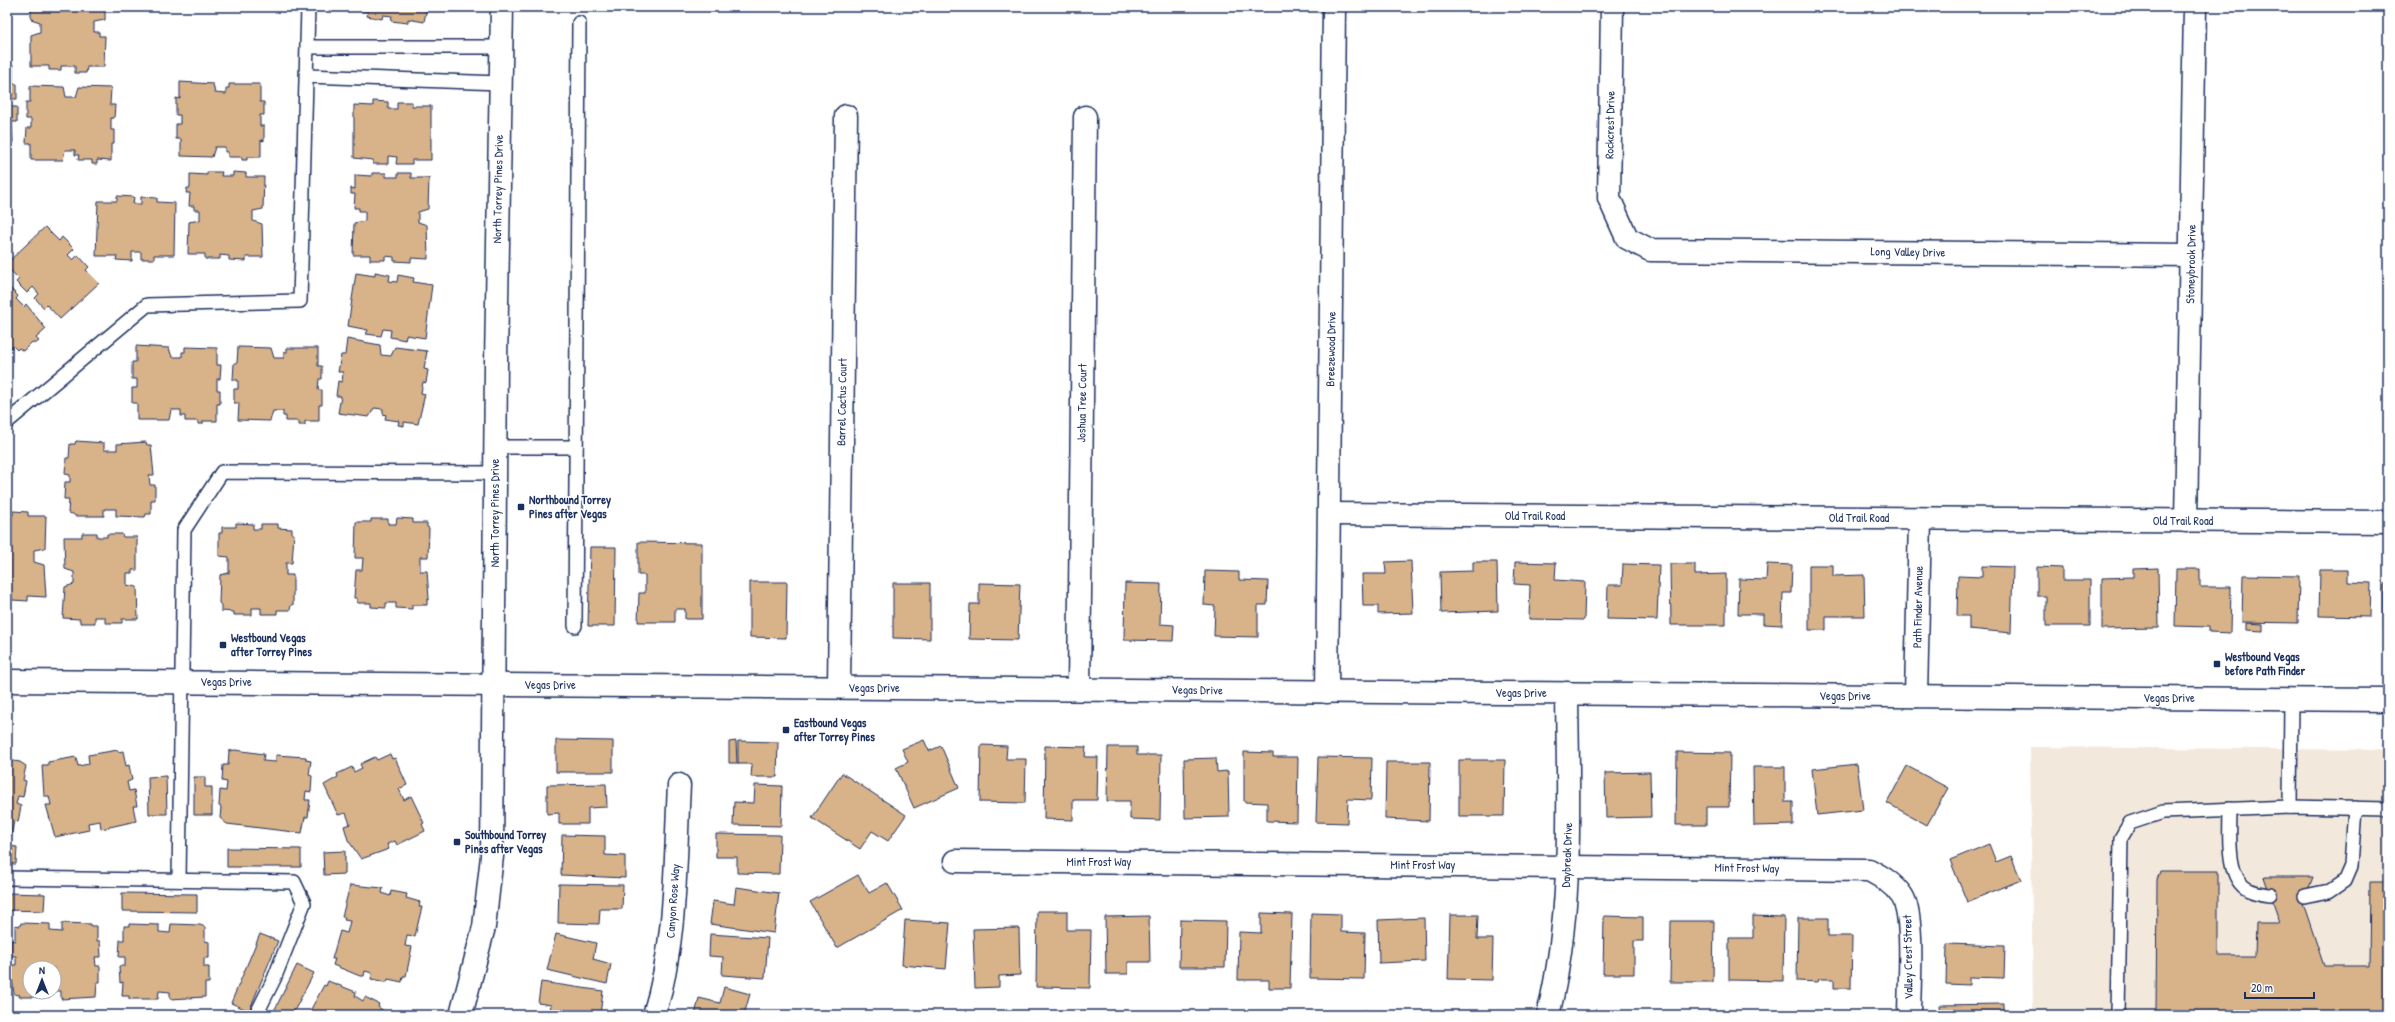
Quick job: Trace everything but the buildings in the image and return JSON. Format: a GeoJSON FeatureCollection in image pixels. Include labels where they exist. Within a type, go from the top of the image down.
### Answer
{"type":"FeatureCollection","features":[{"type":"Feature","properties":{"kind":"street","name":"North Torrey Pines Drive"},"geometry":{"type":"LineString","coordinates":[[461,1015],[479,951],[488,903],[492,856],[495,447],[502,7]]}},
{"type":"Feature","properties":{"kind":"street","name":"Breezewood Drive"},"geometry":{"type":"LineString","coordinates":[[1327,692],[1334,7]]}},
{"type":"Feature","properties":{"kind":"street","name":"Rockcrest Drive"},"geometry":{"type":"LineString","coordinates":[[1612,7],[1608,198],[1628,238]]}},
{"type":"Feature","properties":{"kind":"street","name":"Stoneybrook Drive"},"geometry":{"type":"LineString","coordinates":[[2186,521],[2195,7]]}},
{"type":"Feature","properties":{"kind":"street","name":"Barrel Cactus Court"},"geometry":{"type":"LineString","coordinates":[[839,687],[846,116]]}},
{"type":"Feature","properties":{"kind":"street","name":"Joshua Tree Court"},"geometry":{"type":"LineString","coordinates":[[1079,689],[1084,117]]}},
{"type":"Feature","properties":{"kind":"street","name":"Long Valley Drive"},"geometry":{"type":"LineString","coordinates":[[1628,238],[1650,250],[2191,255]]}},
{"type":"Feature","properties":{"kind":"street","name":"Old Trail Road"},"geometry":{"type":"LineString","coordinates":[[1330,514],[2388,522]]}},
{"type":"Feature","properties":{"kind":"street","name":"Path Finder Avenue"},"geometry":{"type":"LineString","coordinates":[[1916,696],[1920,519]]}},
{"type":"Feature","properties":{"kind":"street","name":"Vegas Drive"},"geometry":{"type":"LineString","coordinates":[[7,680],[2388,700]]}},
{"type":"Feature","properties":{"kind":"street","name":"Daybreak Drive"},"geometry":{"type":"LineString","coordinates":[[1548,1015],[1555,988],[1569,866],[1567,693]]}},
{"type":"Feature","properties":{"kind":"street","name":"Canyon Rose Way"},"geometry":{"type":"LineString","coordinates":[[654,1015],[660,994],[672,932],[679,785]]}},
{"type":"Feature","properties":{"kind":"street","name":"Mint Frost Way"},"geometry":{"type":"LineString","coordinates":[[955,861],[1868,870],[1888,880]]}},
{"type":"Feature","properties":{"kind":"street","name":"Valley Crest Street"},"geometry":{"type":"LineString","coordinates":[[1888,880],[1903,897],[1909,916],[1909,1015]]}},
{"type":"Feature","properties":{"kind":"lane"},"geometry":{"type":"LineString","coordinates":[[7,422],[147,305],[300,301],[308,7]]}},
{"type":"Feature","properties":{"kind":"lane"},"geometry":{"type":"LineString","coordinates":[[575,626],[579,23]]}},
{"type":"Feature","properties":{"kind":"lane"},"geometry":{"type":"LineString","coordinates":[[308,47],[501,47]]}},
{"type":"Feature","properties":{"kind":"lane"},"geometry":{"type":"LineString","coordinates":[[307,76],[500,83]]}},
{"type":"Feature","properties":{"kind":"lane"},"geometry":{"type":"LineString","coordinates":[[495,447],[576,447]]}},
{"type":"Feature","properties":{"kind":"lane"},"geometry":{"type":"LineString","coordinates":[[179,880],[184,530],[222,472],[495,473]]}},
{"type":"Feature","properties":{"kind":"lane"},"geometry":{"type":"LineString","coordinates":[[2290,807],[2291,699]]}},
{"type":"Feature","properties":{"kind":"lane"},"geometry":{"type":"LineString","coordinates":[[2118,1015],[2121,838],[2130,822],[2163,812],[2290,807],[2388,809]]}},
{"type":"Feature","properties":{"kind":"lane"},"geometry":{"type":"LineString","coordinates":[[2305,896],[2330,891],[2345,880],[2351,866],[2355,808]]}},
{"type":"Feature","properties":{"kind":"lane"},"geometry":{"type":"LineString","coordinates":[[2230,809],[2229,842],[2236,876],[2248,890],[2270,895]]}},
{"type":"Feature","properties":{"kind":"lane"},"geometry":{"type":"LineString","coordinates":[[7,878],[294,882],[304,903],[274,978],[256,1015]]}},
{"type":"Feature","properties":{"kind":"shaded area"},"geometry":{"type":"Polygon","coordinates":[[[2030,747],[2388,750],[2388,1015],[2033,1015],[2030,747]]]}},
{"type":"Feature","properties":{"kind":"place","name":"Northbound Torrey Pines after Vegas"},"geometry":{"type":"Point","coordinates":[521,507]}},
{"type":"Feature","properties":{"kind":"place","name":"Westbound Vegas after Torrey Pines"},"geometry":{"type":"Point","coordinates":[223,645]}},
{"type":"Feature","properties":{"kind":"place","name":"Westbound Vegas before Path Finder"},"geometry":{"type":"Point","coordinates":[2217,664]}},
{"type":"Feature","properties":{"kind":"place","name":"Eastbound Vegas after Torrey Pines"},"geometry":{"type":"Point","coordinates":[786,730]}},
{"type":"Feature","properties":{"kind":"place","name":"Southbound Torrey Pines after Vegas"},"geometry":{"type":"Point","coordinates":[457,842]}}]}
